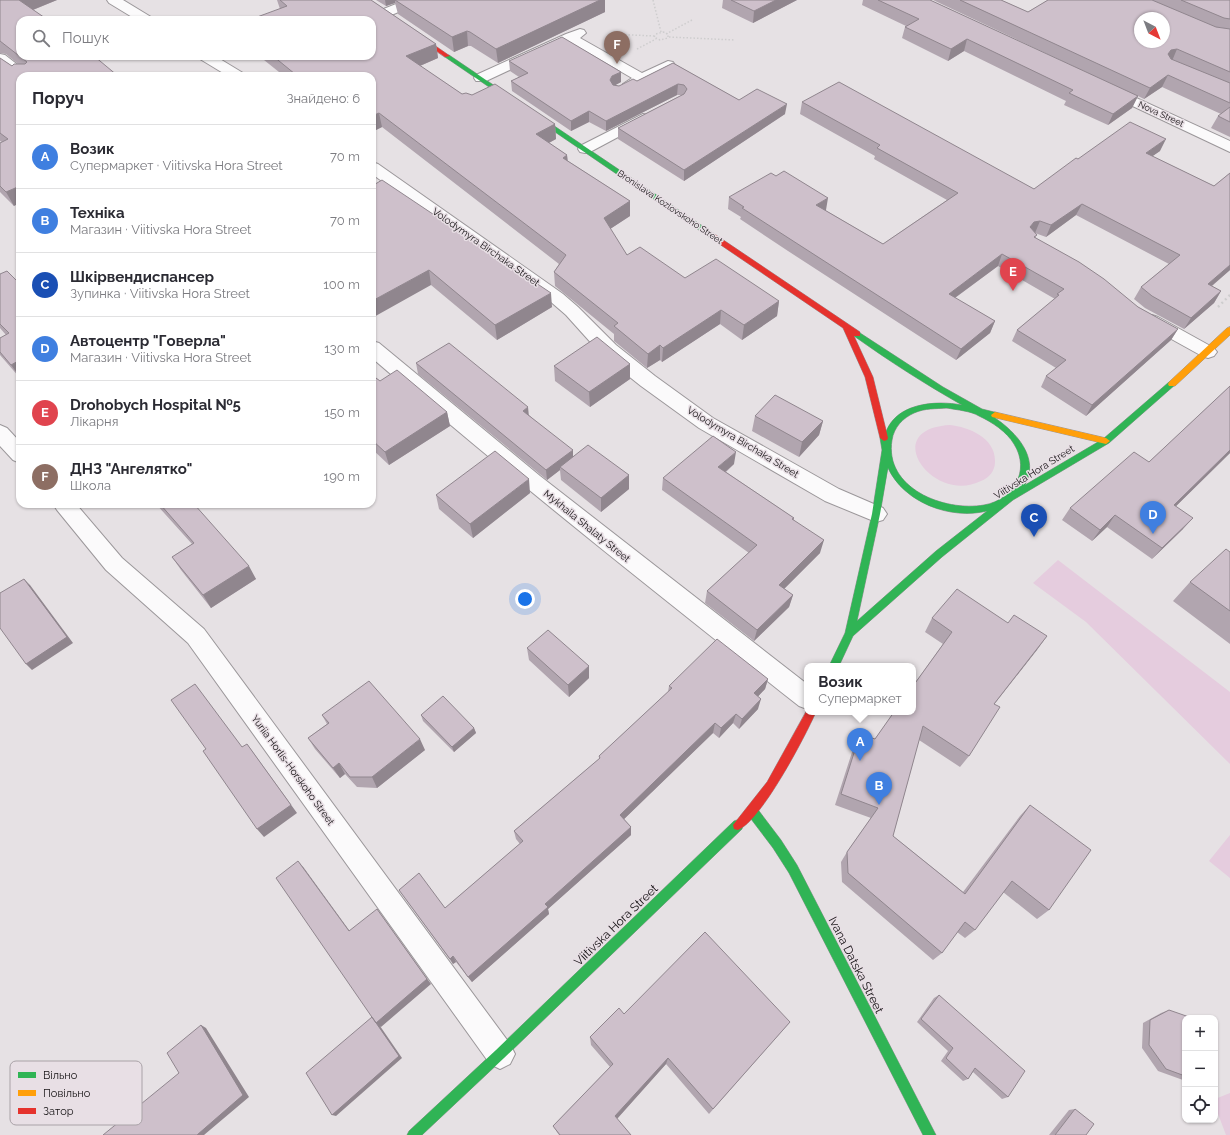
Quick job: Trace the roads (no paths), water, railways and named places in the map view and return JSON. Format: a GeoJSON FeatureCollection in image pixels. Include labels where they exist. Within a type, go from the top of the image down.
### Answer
{"type":"FeatureCollection","features":[{"type":"Feature","properties":{"kind":"street"},"geometry":{"type":"LineString","coordinates":[[114,0],[140,16]]}},
{"type":"Feature","properties":{"kind":"street","name":"Bronislava Kozlovskoho Street"},"geometry":{"type":"LineString","coordinates":[[365,0],[847,328],[920,376],[978,411]]}},
{"type":"Feature","properties":{"kind":"street"},"geometry":{"type":"LineString","coordinates":[[0,58],[19,72]]}},
{"type":"Feature","properties":{"kind":"street"},"geometry":{"type":"LineString","coordinates":[[212,60],[231,72]]}},
{"type":"Feature","properties":{"kind":"street","name":"Nova Street"},"geometry":{"type":"LineString","coordinates":[[1095,83],[1230,147]]}},
{"type":"Feature","properties":{"kind":"street","name":"Volodymyra Birchaka Street"},"geometry":{"type":"LineString","coordinates":[[376,170],[557,298],[572,311],[609,350],[648,382],[706,423],[832,495],[876,514]]}},
{"type":"Feature","properties":{"kind":"street"},"geometry":{"type":"LineString","coordinates":[[847,328],[870,382],[886,446],[888,461],[895,475],[906,487],[921,498],[939,506],[959,510],[978,510],[995,506],[1010,498],[1021,486],[1025,472],[1024,456],[1016,440],[1004,427],[978,411]]}},
{"type":"Feature","properties":{"kind":"street","name":"Viitivska Hora Street"},"geometry":{"type":"LineString","coordinates":[[850,633],[939,554],[1010,498],[1106,441],[1208,352],[1230,330]]}},
{"type":"Feature","properties":{"kind":"street","name":"Mykhaila Shalaty Street"},"geometry":{"type":"LineString","coordinates":[[376,351],[443,409],[600,536],[804,696]]}},
{"type":"Feature","properties":{"kind":"street"},"geometry":{"type":"LineString","coordinates":[[886,446],[888,433],[897,420],[911,411],[928,406],[947,405],[1106,441]]}},
{"type":"Feature","properties":{"kind":"street"},"geometry":{"type":"LineString","coordinates":[[0,433],[16,451]]}},
{"type":"Feature","properties":{"kind":"street","name":"Viitivska Hora Street"},"geometry":{"type":"LineString","coordinates":[[835,663],[850,633],[876,514],[886,446]]}},
{"type":"Feature","properties":{"kind":"street","name":"Yuriia Horlis-Horskoho Street"},"geometry":{"type":"LineString","coordinates":[[67,508],[114,564],[196,636],[500,1054]]}},
{"type":"Feature","properties":{"kind":"street","name":"Viitivska Hora Street"},"geometry":{"type":"LineString","coordinates":[[413,1135],[500,1054],[752,811],[774,782],[809,715]]}},
{"type":"Feature","properties":{"kind":"street","name":"Ivana Datska Street"},"geometry":{"type":"LineString","coordinates":[[752,811],[777,844],[793,869],[930,1135]]}},
{"type":"Feature","properties":{"kind":"lane"},"geometry":{"type":"LineString","coordinates":[[385,13],[416,0]]}},
{"type":"Feature","properties":{"kind":"lane"},"geometry":{"type":"LineString","coordinates":[[481,78],[575,35],[641,78]]}},
{"type":"Feature","properties":{"kind":"lane"},"geometry":{"type":"LineString","coordinates":[[618,90],[668,65]]}},
{"type":"Feature","properties":{"kind":"lane"},"geometry":{"type":"LineString","coordinates":[[585,149],[652,114]]}},
{"type":"Feature","properties":{"kind":"lane"},"geometry":{"type":"LineString","coordinates":[[1138,313],[1208,352]]}},
{"type":"Feature","properties":{"kind":"place","name":"ДНЗ \"Ангелятко\""},"geometry":{"type":"Point","coordinates":[617,64]}},
{"type":"Feature","properties":{"kind":"place","name":"Drohobych Hospital №5"},"geometry":{"type":"Point","coordinates":[1013,291]}},
{"type":"Feature","properties":{"kind":"place","name":"Автоцентр \"Говерла\""},"geometry":{"type":"Point","coordinates":[1153,534]}},
{"type":"Feature","properties":{"kind":"place","name":"Шкірвендиспансер"},"geometry":{"type":"Point","coordinates":[1034,537]}},
{"type":"Feature","properties":{"kind":"place","name":"Возик"},"geometry":{"type":"Point","coordinates":[860,761]}},
{"type":"Feature","properties":{"kind":"place","name":"Техніка"},"geometry":{"type":"Point","coordinates":[879,805]}}]}
